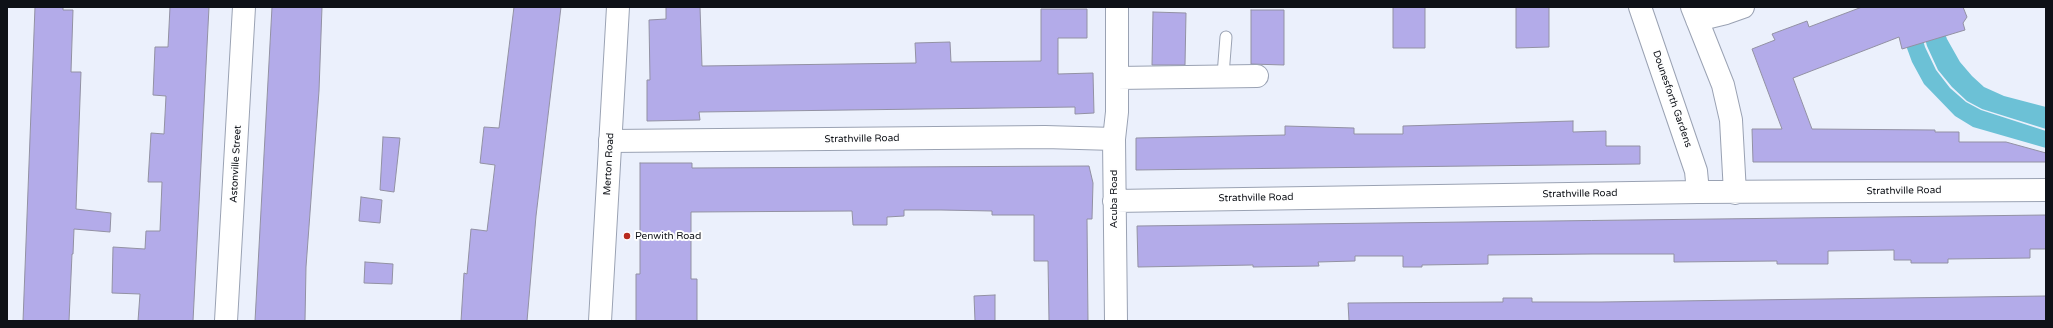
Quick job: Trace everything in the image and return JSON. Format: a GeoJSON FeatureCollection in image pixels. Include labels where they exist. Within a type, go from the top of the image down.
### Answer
{"type":"FeatureCollection","features":[{"type":"Feature","properties":{"kind":"street","name":"Astonville Street"},"geometry":{"type":"LineString","coordinates":[[226,321],[244,7]]}},
{"type":"Feature","properties":{"kind":"street","name":"Merton Road"},"geometry":{"type":"LineString","coordinates":[[600,321],[618,7]]}},
{"type":"Feature","properties":{"kind":"street","name":"Acuba Road"},"geometry":{"type":"LineString","coordinates":[[1116,321],[1114,139],[1117,112],[1117,7]]}},
{"type":"Feature","properties":{"kind":"street","name":"Dounesforth Gardens"},"geometry":{"type":"LineString","coordinates":[[1640,7],[1696,171],[1698,192]]}},
{"type":"Feature","properties":{"kind":"street"},"geometry":{"type":"LineString","coordinates":[[1735,193],[1731,120],[1723,85],[1694,14],[1726,14],[1743,7]]}},
{"type":"Feature","properties":{"kind":"street"},"geometry":{"type":"LineString","coordinates":[[1117,78],[1223,75],[1257,76]]}},
{"type":"Feature","properties":{"kind":"street","name":"Strathville Road"},"geometry":{"type":"LineString","coordinates":[[610,141],[1045,137],[1114,139]]}},
{"type":"Feature","properties":{"kind":"street","name":"Strathville Road"},"geometry":{"type":"LineString","coordinates":[[1114,201],[1698,192],[1735,193],[2046,190]]}},
{"type":"Feature","properties":{"kind":"lane"},"geometry":{"type":"LineString","coordinates":[[1223,75],[1226,37]]}},
{"type":"Feature","properties":{"kind":"water"},"geometry":{"type":"Polygon","coordinates":[[[1892,7],[1913,7],[1925,47],[1936,70],[1950,88],[1966,102],[1981,110],[2046,131],[2046,148],[1973,127],[1955,116],[1924,84],[1912,62],[1892,7]]]}},
{"type":"Feature","properties":{"kind":"water"},"geometry":{"type":"Polygon","coordinates":[[[1916,7],[1935,7],[1947,39],[1960,62],[1984,87],[2004,96],[2046,107],[2046,129],[1982,109],[1967,101],[1952,87],[1938,70],[1927,46],[1916,7]]]}},
{"type":"Feature","properties":{"kind":"building"},"geometry":{"type":"Polygon","coordinates":[[[35,7],[63,7],[63,10],[73,10],[71,72],[81,72],[76,209],[111,213],[110,232],[74,229],[69,321],[23,321],[35,7]]]}},
{"type":"Feature","properties":{"kind":"building"},"geometry":{"type":"Polygon","coordinates":[[[170,7],[209,7],[193,321],[138,321],[140,294],[112,293],[113,247],[145,249],[146,231],[160,231],[162,182],[148,182],[151,133],[164,134],[166,96],[153,95],[155,47],[168,47],[170,7]]]}},
{"type":"Feature","properties":{"kind":"building"},"geometry":{"type":"Polygon","coordinates":[[[272,7],[322,7],[319,91],[306,267],[305,321],[255,321],[272,7]]]}},
{"type":"Feature","properties":{"kind":"building"},"geometry":{"type":"Polygon","coordinates":[[[514,7],[561,7],[536,216],[527,321],[461,321],[464,273],[467,274],[471,229],[487,231],[495,165],[480,163],[484,127],[499,128],[514,7]]]}},
{"type":"Feature","properties":{"kind":"building"},"geometry":{"type":"Polygon","coordinates":[[[666,7],[700,7],[702,66],[916,63],[915,43],[950,42],[951,62],[1041,61],[1041,9],[1087,9],[1087,38],[1058,38],[1058,74],[1093,73],[1094,113],[1075,114],[1075,107],[699,112],[700,120],[647,121],[647,80],[650,80],[649,20],[666,19],[666,7]]]}},
{"type":"Feature","properties":{"kind":"building"},"geometry":{"type":"Polygon","coordinates":[[[1393,7],[1425,7],[1425,48],[1393,48],[1393,7]]]}},
{"type":"Feature","properties":{"kind":"building"},"geometry":{"type":"Polygon","coordinates":[[[1516,7],[1549,7],[1549,47],[1516,48],[1516,7]]]}},
{"type":"Feature","properties":{"kind":"building"},"geometry":{"type":"Polygon","coordinates":[[[1862,7],[1963,7],[1967,17],[1963,23],[1965,30],[1902,49],[1899,37],[1793,78],[1812,129],[1935,130],[1935,132],[1959,132],[1959,142],[2006,142],[2046,153],[2046,162],[1753,162],[1752,129],[1782,129],[1752,49],[1775,40],[1772,34],[1807,21],[1809,27],[1862,7]]]}},
{"type":"Feature","properties":{"kind":"building"},"geometry":{"type":"Polygon","coordinates":[[[1251,10],[1284,10],[1284,65],[1251,64],[1251,10]]]}},
{"type":"Feature","properties":{"kind":"building"},"geometry":{"type":"Polygon","coordinates":[[[1153,12],[1186,13],[1185,65],[1152,65],[1153,12]]]}},
{"type":"Feature","properties":{"kind":"building"},"geometry":{"type":"Polygon","coordinates":[[[1573,121],[1573,132],[1606,131],[1606,146],[1640,146],[1640,164],[1136,170],[1136,138],[1285,135],[1285,126],[1354,128],[1354,134],[1403,134],[1403,126],[1573,121]]]}},
{"type":"Feature","properties":{"kind":"building"},"geometry":{"type":"Polygon","coordinates":[[[383,137],[400,138],[394,192],[380,190],[383,137]]]}},
{"type":"Feature","properties":{"kind":"building"},"geometry":{"type":"Polygon","coordinates":[[[640,163],[692,163],[692,168],[1089,166],[1093,183],[1092,219],[1087,219],[1088,321],[1049,321],[1048,261],[1034,261],[1034,215],[992,215],[992,211],[904,210],[904,216],[887,217],[887,225],[853,225],[852,211],[691,212],[691,279],[697,279],[697,321],[636,321],[636,274],[640,274],[640,163]]]}},
{"type":"Feature","properties":{"kind":"building"},"geometry":{"type":"Polygon","coordinates":[[[361,197],[382,200],[380,223],[359,221],[361,197]]]}},
{"type":"Feature","properties":{"kind":"building"},"geometry":{"type":"Polygon","coordinates":[[[2046,215],[2046,249],[2030,249],[2030,258],[1948,259],[1948,263],[1911,263],[1911,260],[1894,260],[1894,250],[1828,251],[1828,264],[1777,264],[1777,261],[1674,262],[1674,254],[1592,254],[1488,255],[1488,264],[1422,265],[1422,267],[1403,267],[1403,256],[1355,256],[1355,261],[1318,262],[1319,266],[1253,267],[1253,265],[1138,267],[1137,226],[2046,215]]]}},
{"type":"Feature","properties":{"kind":"building"},"geometry":{"type":"Polygon","coordinates":[[[365,262],[393,264],[392,284],[364,283],[365,262]]]}},
{"type":"Feature","properties":{"kind":"building"},"geometry":{"type":"Polygon","coordinates":[[[995,295],[995,321],[975,321],[974,296],[995,295]]]}},
{"type":"Feature","properties":{"kind":"building"},"geometry":{"type":"Polygon","coordinates":[[[2046,296],[2046,321],[1349,321],[1348,303],[1503,302],[1503,298],[1532,298],[1532,302],[1601,302],[2046,296]]]}},
{"type":"Feature","properties":{"kind":"place","name":"Penwith Road"},"geometry":{"type":"Point","coordinates":[627,236]}}]}
